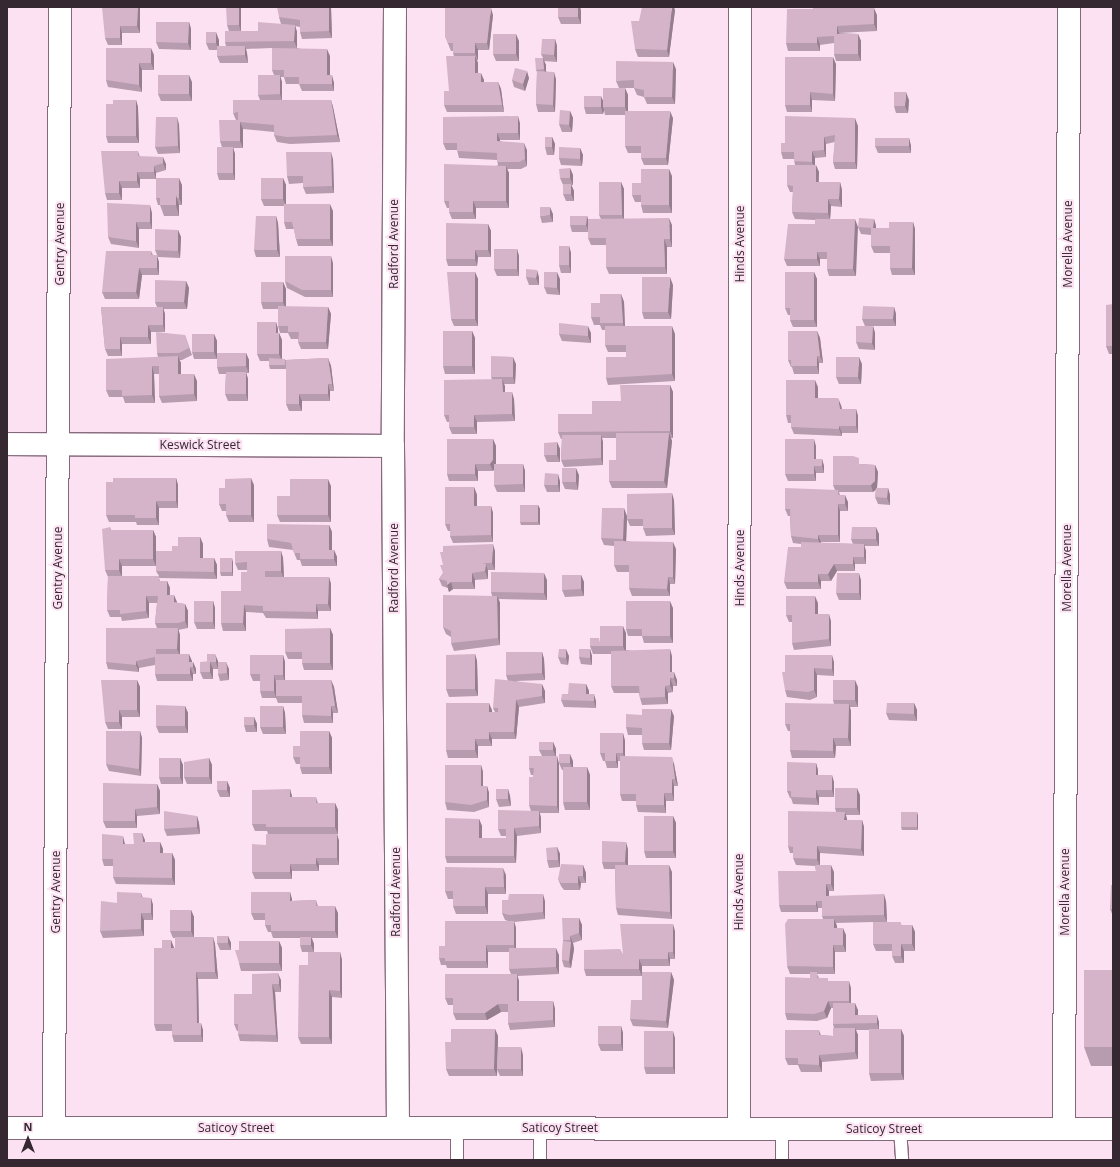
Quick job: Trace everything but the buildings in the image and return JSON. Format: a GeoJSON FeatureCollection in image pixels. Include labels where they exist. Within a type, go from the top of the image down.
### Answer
{"type":"FeatureCollection","features":[{"type":"Feature","properties":{"kind":"street","name":"Gentry Avenue"},"geometry":{"type":"LineString","coordinates":[[54,1128],[59,444],[60,7]]}},
{"type":"Feature","properties":{"kind":"street","name":"Radford Avenue"},"geometry":{"type":"LineString","coordinates":[[395,7],[393,446],[398,1128]]}},
{"type":"Feature","properties":{"kind":"street","name":"Hinds Avenue"},"geometry":{"type":"LineString","coordinates":[[739,1128],[740,7]]}},
{"type":"Feature","properties":{"kind":"street","name":"Morella Avenue"},"geometry":{"type":"LineString","coordinates":[[1064,1129],[1069,7]]}},
{"type":"Feature","properties":{"kind":"street","name":"Keswick Street"},"geometry":{"type":"LineString","coordinates":[[7,444],[393,446]]}},
{"type":"Feature","properties":{"kind":"street","name":"Saticoy Street"},"geometry":{"type":"LineString","coordinates":[[7,1128],[1113,1129]]}},
{"type":"Feature","properties":{"kind":"lane"},"geometry":{"type":"LineString","coordinates":[[457,1128],[457,1160]]}},
{"type":"Feature","properties":{"kind":"lane"},"geometry":{"type":"LineString","coordinates":[[540,1128],[540,1160]]}},
{"type":"Feature","properties":{"kind":"lane"},"geometry":{"type":"LineString","coordinates":[[782,1128],[782,1160]]}},
{"type":"Feature","properties":{"kind":"lane"},"geometry":{"type":"LineString","coordinates":[[900,1129],[902,1160]]}}]}
